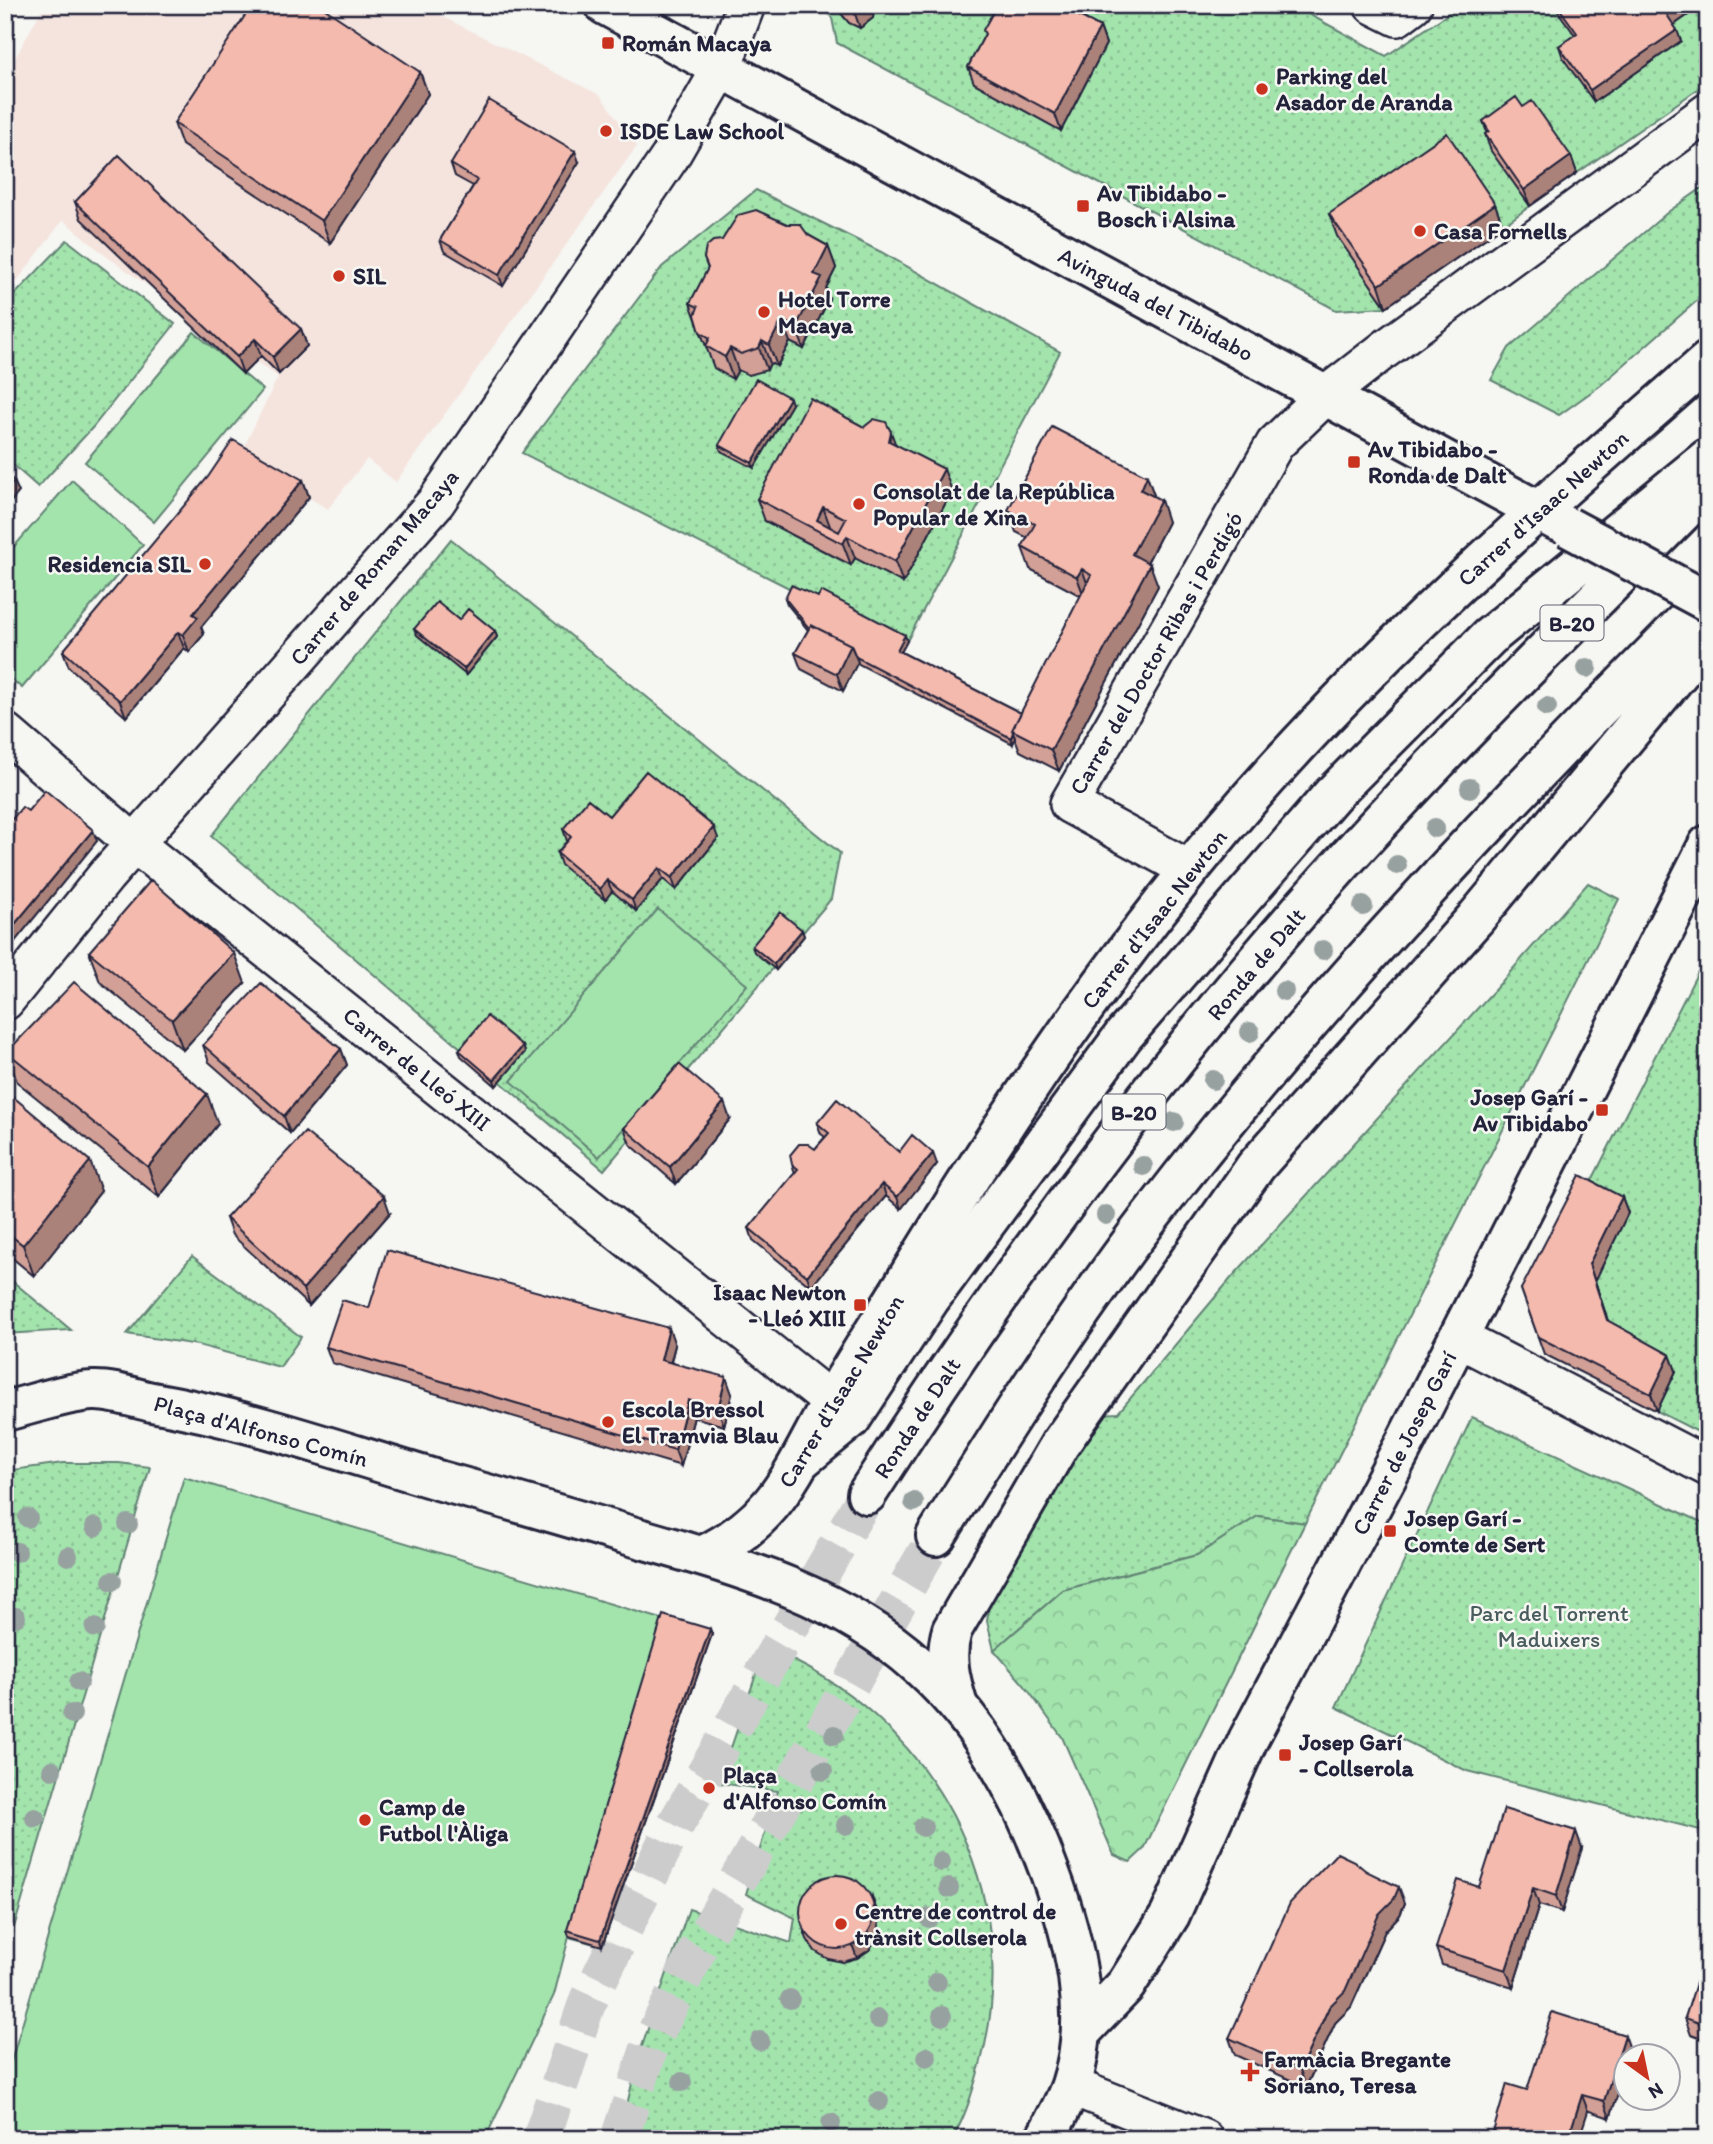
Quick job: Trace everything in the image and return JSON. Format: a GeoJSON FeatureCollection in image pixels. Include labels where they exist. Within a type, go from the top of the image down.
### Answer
{"type":"FeatureCollection","features":[{"type":"Feature","properties":{"kind":"main road","name":"Avinguda del Tibidabo"},"geometry":{"type":"LineString","coordinates":[[605,5],[722,66],[1553,519],[1708,600]]}},
{"type":"Feature","properties":{"kind":"main road","name":"Carrer d'Isaac Newton"},"geometry":{"type":"LineString","coordinates":[[702,1556],[753,1526],[774,1504],[832,1402],[990,1143],[1102,980],[1226,826],[1351,691],[1483,559],[1553,519],[1708,361]]}},
{"type":"Feature","properties":{"kind":"main road"},"geometry":{"type":"LineString","coordinates":[[801,1460],[851,1419],[930,1299],[1124,1035],[1332,795],[1489,637],[1708,458]]}},
{"type":"Feature","properties":{"kind":"main road","name":"Ronda de Dalt"},"geometry":{"type":"LineString","coordinates":[[867,1494],[1019,1265],[1125,1123],[1237,985],[1327,880],[1469,728],[1708,487]]}},
{"type":"Feature","properties":{"kind":"main road"},"geometry":{"type":"LineString","coordinates":[[936,1536],[1034,1380],[1147,1222],[1265,1076],[1465,847],[1708,600]]}},
{"type":"Feature","properties":{"kind":"main road"},"geometry":{"type":"LineString","coordinates":[[958,1706],[948,1672],[947,1648],[952,1630],[1002,1539],[1060,1444],[1256,1166],[1475,919],[1708,638]]}},
{"type":"Feature","properties":{"kind":"main road","name":"Carrer de Josep Garí"},"geometry":{"type":"LineString","coordinates":[[1083,2030],[1126,1985],[1170,1915],[1248,1740],[1458,1338],[1708,845]]}},
{"type":"Feature","properties":{"kind":"main road"},"geometry":{"type":"LineString","coordinates":[[5,1390],[93,1391]]}},
{"type":"Feature","properties":{"kind":"main road","name":"Plaça d'Alfonso Comín"},"geometry":{"type":"LineString","coordinates":[[5,1411],[93,1391],[224,1418],[702,1556],[793,1586],[846,1614],[919,1665],[958,1706],[1007,1777],[1037,1836],[1061,1902],[1076,1967],[1083,2030],[1071,2085],[1045,2139]]}},
{"type":"Feature","properties":{"kind":"street","name":"Carrer de Roman Macaya"},"geometry":{"type":"LineString","coordinates":[[5,1000],[135,844],[436,502],[661,171],[722,66],[746,5]]}},
{"type":"Feature","properties":{"kind":"street"},"geometry":{"type":"LineString","coordinates":[[1326,396],[1708,112]]}},
{"type":"Feature","properties":{"kind":"street","name":"Carrer del Doctor Ribas i Perdigó"},"geometry":{"type":"LineString","coordinates":[[1190,870],[1069,804],[1275,444],[1326,396]]}},
{"type":"Feature","properties":{"kind":"street","name":"Carrer de Lleó XIII"},"geometry":{"type":"LineString","coordinates":[[5,732],[135,844],[832,1402]]}},
{"type":"Feature","properties":{"kind":"street"},"geometry":{"type":"LineString","coordinates":[[1458,1338],[1708,1467]]}},
{"type":"Feature","properties":{"kind":"street"},"geometry":{"type":"LineString","coordinates":[[1071,2085],[1204,2139]]}},
{"type":"Feature","properties":{"kind":"shaded area","name":"SIL"},"geometry":{"type":"Polygon","coordinates":[[[44,5],[419,5],[600,95],[637,146],[396,482],[367,459],[328,509],[239,457],[278,377],[106,256],[63,220],[5,297],[5,77],[44,5]]]}},
{"type":"Feature","properties":{"kind":"green space"},"geometry":{"type":"Polygon","coordinates":[[[824,5],[834,5],[849,23],[873,18],[876,5],[1022,5],[1027,9],[1029,5],[1292,5],[1386,56],[1461,5],[1708,5],[1708,82],[1577,173],[1538,118],[1492,151],[1530,206],[1503,226],[1338,236],[1386,307],[1336,310],[837,43],[832,18],[824,5]]]}},
{"type":"Feature","properties":{"kind":"green space"},"geometry":{"type":"Polygon","coordinates":[[[1708,184],[1708,291],[1601,385],[1559,415],[1491,380],[1509,348],[1668,212],[1708,184]]]}},
{"type":"Feature","properties":{"kind":"green space"},"geometry":{"type":"Polygon","coordinates":[[[756,190],[881,252],[1060,352],[907,641],[793,590],[522,453],[662,267],[756,190]],[[829,299],[702,337],[738,370],[749,375],[770,363],[777,366],[790,342],[803,349],[829,299]],[[951,491],[765,521],[850,565],[855,558],[903,583],[951,491]]]}},
{"type":"Feature","properties":{"kind":"green space"},"geometry":{"type":"Polygon","coordinates":[[[67,240],[175,324],[93,427],[38,487],[5,458],[5,305],[67,240]]]}},
{"type":"Feature","properties":{"kind":"green space"},"geometry":{"type":"Polygon","coordinates":[[[194,332],[263,390],[154,522],[85,462],[194,332]]]}},
{"type":"Feature","properties":{"kind":"green space"},"geometry":{"type":"Polygon","coordinates":[[[72,480],[143,545],[22,688],[5,674],[5,557],[72,480]]]}},
{"type":"Feature","properties":{"kind":"green space"},"geometry":{"type":"Polygon","coordinates":[[[451,539],[840,853],[831,899],[604,1170],[211,836],[451,539]]]}},
{"type":"Feature","properties":{"kind":"green space"},"geometry":{"type":"Polygon","coordinates":[[[1588,883],[1619,899],[1305,1523],[1258,1516],[1197,1555],[1063,1590],[994,1650],[987,1621],[992,1583],[1101,1414],[1118,1413],[1233,1276],[1498,986],[1588,883]]]}},
{"type":"Feature","properties":{"kind":"green space"},"geometry":{"type":"Polygon","coordinates":[[[658,909],[747,985],[599,1157],[511,1081],[658,909]]]}},
{"type":"Feature","properties":{"kind":"green space"},"geometry":{"type":"Polygon","coordinates":[[[1708,952],[1708,1437],[1657,1411],[1676,1371],[1613,1337],[1595,1281],[1586,1192],[1708,952]]]}},
{"type":"Feature","properties":{"kind":"green space"},"geometry":{"type":"Polygon","coordinates":[[[192,1256],[301,1337],[280,1367],[198,1345],[127,1334],[192,1256]]]}},
{"type":"Feature","properties":{"kind":"green space"},"geometry":{"type":"Polygon","coordinates":[[[5,1275],[71,1330],[5,1334],[5,1275]]]}},
{"type":"Feature","properties":{"kind":"green space","name":"Parc del Torrent Maduixers"},"geometry":{"type":"Polygon","coordinates":[[[1472,1417],[1708,1525],[1708,1832],[1467,1771],[1336,1707],[1472,1417]]]}},
{"type":"Feature","properties":{"kind":"green space"},"geometry":{"type":"Polygon","coordinates":[[[63,1463],[119,1463],[150,1467],[5,1958],[5,1471],[63,1463]]]}},
{"type":"Feature","properties":{"kind":"green space","name":"Camp de Futbol l'Àliga"},"geometry":{"type":"Polygon","coordinates":[[[184,1477],[712,1634],[602,1946],[569,1937],[554,1995],[485,2139],[5,2139],[5,2082],[184,1477]]]}},
{"type":"Feature","properties":{"kind":"green space"},"geometry":{"type":"Polygon","coordinates":[[[1258,1516],[1305,1523],[1144,1849],[1130,1862],[1114,1855],[1062,1737],[1025,1686],[994,1650],[1063,1590],[1197,1555],[1258,1516]]]}},
{"type":"Feature","properties":{"kind":"green space"},"geometry":{"type":"Polygon","coordinates":[[[765,1648],[824,1677],[875,1716],[918,1762],[953,1815],[977,1873],[990,1935],[992,2000],[980,2065],[965,2112],[952,2139],[619,2139],[638,2058],[689,1909],[791,1943],[795,1918],[746,1894],[778,1791],[719,1783],[765,1648]]]}},
{"type":"Feature","properties":{"kind":"building"},"geometry":{"type":"Polygon","coordinates":[[[252,5],[319,5],[420,72],[322,221],[174,123],[252,5]]]}},
{"type":"Feature","properties":{"kind":"building"},"geometry":{"type":"Polygon","coordinates":[[[843,5],[862,5],[854,11],[843,5]]]}},
{"type":"Feature","properties":{"kind":"building"},"geometry":{"type":"Polygon","coordinates":[[[997,5],[1015,5],[1029,12],[1033,5],[1072,5],[1070,11],[1100,27],[1055,114],[968,67],[997,5]]]}},
{"type":"Feature","properties":{"kind":"building"},"geometry":{"type":"Polygon","coordinates":[[[1557,5],[1681,5],[1667,15],[1677,30],[1590,90],[1559,46],[1577,33],[1557,5]]]}},
{"type":"Feature","properties":{"kind":"building"},"geometry":{"type":"Polygon","coordinates":[[[1516,97],[1523,107],[1532,101],[1571,156],[1524,190],[1485,134],[1489,131],[1483,121],[1516,97]]]}},
{"type":"Feature","properties":{"kind":"building"},"geometry":{"type":"Polygon","coordinates":[[[489,100],[575,151],[499,275],[440,240],[477,180],[451,164],[489,100]]]}},
{"type":"Feature","properties":{"kind":"building","name":"Casa Fornells"},"geometry":{"type":"Polygon","coordinates":[[[1447,133],[1495,204],[1379,285],[1329,214],[1447,133]]]}},
{"type":"Feature","properties":{"kind":"building"},"geometry":{"type":"Polygon","coordinates":[[[119,155],[301,329],[273,357],[255,339],[237,357],[75,202],[119,155]]]}},
{"type":"Feature","properties":{"kind":"building","name":"Hotel Torre Macaya"},"geometry":{"type":"Polygon","coordinates":[[[756,210],[787,224],[800,224],[808,235],[828,246],[814,274],[822,277],[796,327],[782,320],[769,345],[762,341],[759,348],[741,354],[730,348],[725,357],[706,346],[710,338],[700,332],[695,315],[698,307],[690,303],[708,268],[704,258],[706,247],[713,241],[722,240],[738,215],[756,210]]]}},
{"type":"Feature","properties":{"kind":"building"},"geometry":{"type":"Polygon","coordinates":[[[756,379],[790,398],[752,463],[719,445],[756,379]]]}},
{"type":"Feature","properties":{"kind":"building","name":"Consolat de la República Popular de Xina"},"geometry":{"type":"Polygon","coordinates":[[[810,398],[864,427],[874,419],[886,422],[891,432],[889,441],[944,469],[895,562],[847,536],[843,544],[757,499],[810,398]],[[823,507],[817,520],[839,532],[846,519],[823,507]]]}},
{"type":"Feature","properties":{"kind":"building"},"geometry":{"type":"Polygon","coordinates":[[[1052,427],[1147,476],[1141,490],[1161,500],[1132,554],[1150,564],[1051,750],[1012,730],[1091,575],[1082,569],[1077,577],[1022,547],[1035,524],[1008,510],[1052,427]]]}},
{"type":"Feature","properties":{"kind":"building","name":"Residencia SIL"},"geometry":{"type":"Polygon","coordinates":[[[233,440],[303,480],[193,614],[198,617],[183,635],[178,632],[120,701],[63,651],[208,477],[233,440]]]}},
{"type":"Feature","properties":{"kind":"building"},"geometry":{"type":"Polygon","coordinates":[[[5,473],[14,481],[5,492],[5,473]]]}},
{"type":"Feature","properties":{"kind":"building"},"geometry":{"type":"Polygon","coordinates":[[[791,585],[818,597],[821,591],[905,635],[897,650],[1021,713],[1011,738],[856,657],[851,645],[811,625],[809,628],[785,598],[791,585]]]}},
{"type":"Feature","properties":{"kind":"building"},"geometry":{"type":"Polygon","coordinates":[[[437,602],[459,620],[468,609],[495,631],[464,669],[414,629],[437,602]]]}},
{"type":"Feature","properties":{"kind":"building"},"geometry":{"type":"Polygon","coordinates":[[[811,625],[851,645],[837,674],[795,653],[811,625]]]}},
{"type":"Feature","properties":{"kind":"building"},"geometry":{"type":"Polygon","coordinates":[[[646,771],[714,827],[672,878],[659,868],[632,900],[607,880],[600,889],[557,853],[571,837],[563,829],[588,799],[609,816],[646,771]]]}},
{"type":"Feature","properties":{"kind":"building"},"geometry":{"type":"Polygon","coordinates":[[[45,790],[93,830],[5,936],[5,822],[8,824],[22,807],[28,811],[45,790]]]}},
{"type":"Feature","properties":{"kind":"building"},"geometry":{"type":"Polygon","coordinates":[[[151,880],[234,953],[172,1020],[89,952],[151,880]]]}},
{"type":"Feature","properties":{"kind":"building"},"geometry":{"type":"Polygon","coordinates":[[[780,912],[802,930],[774,964],[752,946],[780,912]]]}},
{"type":"Feature","properties":{"kind":"building"},"geometry":{"type":"Polygon","coordinates":[[[74,982],[207,1094],[148,1167],[7,1052],[74,982]]]}},
{"type":"Feature","properties":{"kind":"building"},"geometry":{"type":"Polygon","coordinates":[[[261,983],[341,1049],[284,1116],[203,1045],[261,983]]]}},
{"type":"Feature","properties":{"kind":"building"},"geometry":{"type":"Polygon","coordinates":[[[487,1016],[523,1046],[494,1080],[459,1050],[487,1016]]]}},
{"type":"Feature","properties":{"kind":"building"},"geometry":{"type":"Polygon","coordinates":[[[679,1064],[724,1102],[670,1167],[624,1128],[679,1064]]]}},
{"type":"Feature","properties":{"kind":"building"},"geometry":{"type":"Polygon","coordinates":[[[5,1090],[90,1161],[23,1245],[5,1231],[5,1090]]]}},
{"type":"Feature","properties":{"kind":"building"},"geometry":{"type":"Polygon","coordinates":[[[837,1099],[899,1152],[912,1135],[933,1153],[897,1197],[882,1184],[807,1276],[749,1228],[798,1169],[792,1164],[790,1155],[799,1144],[808,1144],[815,1149],[829,1133],[817,1123],[837,1099]]]}},
{"type":"Feature","properties":{"kind":"building"},"geometry":{"type":"Polygon","coordinates":[[[305,1132],[384,1196],[303,1289],[226,1218],[305,1132]]]}},
{"type":"Feature","properties":{"kind":"building"},"geometry":{"type":"Polygon","coordinates":[[[1580,1175],[1622,1197],[1589,1264],[1607,1320],[1670,1355],[1651,1394],[1538,1337],[1521,1289],[1580,1175]]]}},
{"type":"Feature","properties":{"kind":"building"},"geometry":{"type":"Polygon","coordinates":[[[387,1250],[669,1328],[661,1360],[726,1377],[718,1409],[688,1400],[675,1450],[326,1347],[342,1300],[369,1308],[387,1250]]]}},
{"type":"Feature","properties":{"kind":"building"},"geometry":{"type":"Polygon","coordinates":[[[663,1615],[710,1629],[600,1940],[567,1930],[663,1615]]]}},
{"type":"Feature","properties":{"kind":"building"},"geometry":{"type":"Polygon","coordinates":[[[1504,1809],[1576,1831],[1556,1896],[1533,1888],[1506,1970],[1436,1948],[1458,1880],[1479,1887],[1504,1809]]]}},
{"type":"Feature","properties":{"kind":"building"},"geometry":{"type":"Polygon","coordinates":[[[1337,1853],[1399,1887],[1394,1899],[1379,1914],[1345,1991],[1329,2007],[1300,2070],[1229,2038],[1290,1903],[1337,1853]]]}},
{"type":"Feature","properties":{"kind":"building","name":"Centre de control de trànsit Collserola"},"geometry":{"type":"Polygon","coordinates":[[[830,1875],[844,1875],[858,1881],[868,1891],[874,1912],[872,1926],[858,1943],[844,1949],[830,1949],[816,1943],[806,1933],[800,1919],[800,1905],[806,1891],[816,1881],[830,1875]]]}},
{"type":"Feature","properties":{"kind":"building"},"geometry":{"type":"Polygon","coordinates":[[[1708,1949],[1708,2026],[1685,2018],[1708,1949]]]}},
{"type":"Feature","properties":{"kind":"building"},"geometry":{"type":"Polygon","coordinates":[[[1552,2012],[1625,2035],[1623,2042],[1612,2042],[1612,2076],[1604,2101],[1582,2095],[1568,2139],[1491,2139],[1507,2084],[1527,2090],[1552,2012]]]}},
{"type":"Feature","properties":{"kind":"tunnel"},"geometry":{"type":"LineString","coordinates":[[541,2139],[586,2006],[669,1836],[867,1494]]}},
{"type":"Feature","properties":{"kind":"tunnel"},"geometry":{"type":"LineString","coordinates":[[619,2139],[652,2040],[699,1947],[936,1536]]}},
{"type":"Feature","properties":{"kind":"place","name":"Román Macaya"},"geometry":{"type":"Point","coordinates":[608,43]}},
{"type":"Feature","properties":{"kind":"place","name":"Parking del Asador de Aranda"},"geometry":{"type":"Point","coordinates":[1262,89]}},
{"type":"Feature","properties":{"kind":"place","name":"ISDE Law School"},"geometry":{"type":"Point","coordinates":[606,131]}},
{"type":"Feature","properties":{"kind":"place","name":"Av Tibidabo - Bosch i Alsina"},"geometry":{"type":"Point","coordinates":[1083,206]}},
{"type":"Feature","properties":{"kind":"place","name":"Casa Fornells"},"geometry":{"type":"Point","coordinates":[1420,231]}},
{"type":"Feature","properties":{"kind":"place","name":"SIL"},"geometry":{"type":"Point","coordinates":[339,276]}},
{"type":"Feature","properties":{"kind":"place","name":"Hotel Torre Macaya"},"geometry":{"type":"Point","coordinates":[764,312]}},
{"type":"Feature","properties":{"kind":"place","name":"Av Tibidabo - Ronda de Dalt"},"geometry":{"type":"Point","coordinates":[1354,462]}},
{"type":"Feature","properties":{"kind":"place","name":"Consolat de la República Popular de Xina"},"geometry":{"type":"Point","coordinates":[859,504]}},
{"type":"Feature","properties":{"kind":"place","name":"Residencia SIL"},"geometry":{"type":"Point","coordinates":[205,564]}},
{"type":"Feature","properties":{"kind":"place","name":"Josep Garí - Av Tibidabo"},"geometry":{"type":"Point","coordinates":[1602,1110]}},
{"type":"Feature","properties":{"kind":"place","name":"Isaac Newton - Lleó XIII"},"geometry":{"type":"Point","coordinates":[860,1305]}},
{"type":"Feature","properties":{"kind":"place","name":"Escola Bressol El Tramvia Blau"},"geometry":{"type":"Point","coordinates":[608,1422]}},
{"type":"Feature","properties":{"kind":"place","name":"Josep Garí - Comte de Sert"},"geometry":{"type":"Point","coordinates":[1390,1531]}},
{"type":"Feature","properties":{"kind":"place","name":"Josep Garí - Collserola"},"geometry":{"type":"Point","coordinates":[1285,1755]}},
{"type":"Feature","properties":{"kind":"place","name":"Plaça d'Alfonso Comín"},"geometry":{"type":"Point","coordinates":[709,1788]}},
{"type":"Feature","properties":{"kind":"place","name":"Camp de Futbol l'Àliga"},"geometry":{"type":"Point","coordinates":[365,1820]}},
{"type":"Feature","properties":{"kind":"place","name":"Centre de control de trànsit Collserola"},"geometry":{"type":"Point","coordinates":[841,1924]}},
{"type":"Feature","properties":{"kind":"place","name":"Farmàcia Bregante Soriano, Teresa"},"geometry":{"type":"Point","coordinates":[1250,2072]}}]}
